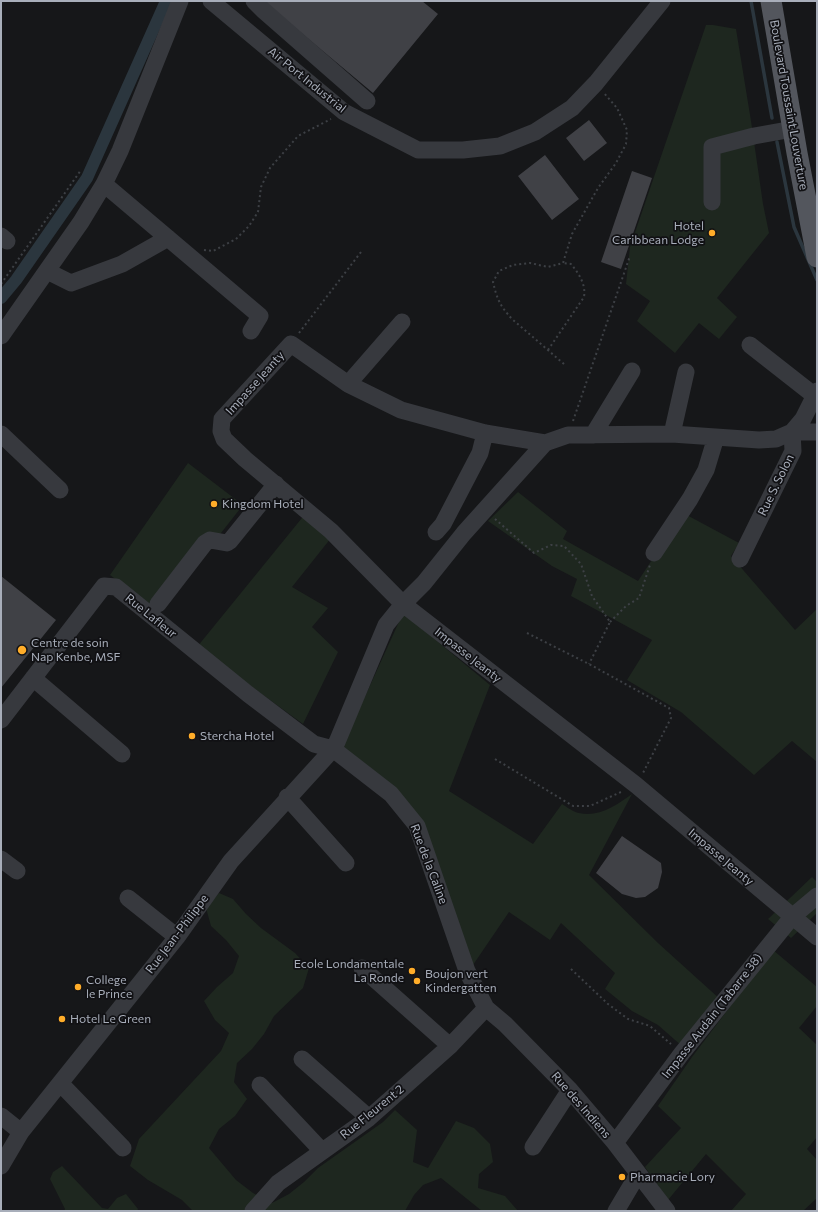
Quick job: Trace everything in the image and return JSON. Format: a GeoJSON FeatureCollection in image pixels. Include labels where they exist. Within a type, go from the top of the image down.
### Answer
{"type":"FeatureCollection","features":[{"type":"Feature","properties":{"kind":"main road","name":"Boulevard Toussaint Louverture"},"geometry":{"type":"LineString","coordinates":[[771,1],[817,257]]}},
{"type":"Feature","properties":{"kind":"street"},"geometry":{"type":"LineString","coordinates":[[1,336],[81,222],[104,184],[120,151],[180,1]]}},
{"type":"Feature","properties":{"kind":"street","name":"Air Port Industrial"},"geometry":{"type":"LineString","coordinates":[[211,1],[344,112],[418,150],[463,150],[500,146],[535,132],[572,108],[596,83],[662,1]]}},
{"type":"Feature","properties":{"kind":"street"},"geometry":{"type":"LineString","coordinates":[[254,1],[367,101]]}},
{"type":"Feature","properties":{"kind":"street"},"geometry":{"type":"LineString","coordinates":[[712,202],[712,148],[754,136],[793,129]]}},
{"type":"Feature","properties":{"kind":"street"},"geometry":{"type":"LineString","coordinates":[[104,184],[260,316],[251,332]]}},
{"type":"Feature","properties":{"kind":"street"},"geometry":{"type":"LineString","coordinates":[[47,271],[72,283],[174,244]]}},
{"type":"Feature","properties":{"kind":"street"},"geometry":{"type":"LineString","coordinates":[[348,384],[402,322]]}},
{"type":"Feature","properties":{"kind":"street"},"geometry":{"type":"LineString","coordinates":[[291,344],[348,384],[402,410],[485,432],[546,443],[568,435],[672,434],[759,440],[776,439],[792,432],[817,432]]}},
{"type":"Feature","properties":{"kind":"street","name":"Impasse Jeanty"},"geometry":{"type":"LineString","coordinates":[[291,344],[222,420],[221,431],[224,439],[331,531],[403,604],[636,785],[817,937]]}},
{"type":"Feature","properties":{"kind":"street"},"geometry":{"type":"LineString","coordinates":[[750,345],[816,394],[803,419],[792,432]]}},
{"type":"Feature","properties":{"kind":"street"},"geometry":{"type":"LineString","coordinates":[[593,435],[632,371]]}},
{"type":"Feature","properties":{"kind":"street"},"geometry":{"type":"LineString","coordinates":[[672,434],[686,372]]}},
{"type":"Feature","properties":{"kind":"street"},"geometry":{"type":"LineString","coordinates":[[436,532],[443,524],[480,453],[485,432]]}},
{"type":"Feature","properties":{"kind":"street","name":"Rue S. Solon"},"geometry":{"type":"LineString","coordinates":[[740,559],[793,450],[792,432]]}},
{"type":"Feature","properties":{"kind":"street"},"geometry":{"type":"LineString","coordinates":[[1,434],[60,490]]}},
{"type":"Feature","properties":{"kind":"street"},"geometry":{"type":"LineString","coordinates":[[654,553],[690,499],[706,470],[716,437]]}},
{"type":"Feature","properties":{"kind":"street","name":"Rue Jean-Philippe"},"geometry":{"type":"LineString","coordinates":[[1,1166],[21,1132],[177,937],[231,861],[287,797],[333,749],[386,625],[403,604],[424,583],[464,533],[546,443]]}},
{"type":"Feature","properties":{"kind":"street"},"geometry":{"type":"LineString","coordinates":[[158,604],[205,543],[210,540],[227,543],[230,541],[276,484]]}},
{"type":"Feature","properties":{"kind":"street","name":"Rue Lafleur"},"geometry":{"type":"LineString","coordinates":[[1,720],[104,586],[116,587],[248,694],[314,744],[333,749]]}},
{"type":"Feature","properties":{"kind":"street"},"geometry":{"type":"LineString","coordinates":[[33,678],[122,754]]}},
{"type":"Feature","properties":{"kind":"street","name":"Rue de la Caline"},"geometry":{"type":"LineString","coordinates":[[333,749],[391,794],[417,826],[468,971],[486,1008]]}},
{"type":"Feature","properties":{"kind":"street"},"geometry":{"type":"LineString","coordinates":[[287,797],[346,863]]}},
{"type":"Feature","properties":{"kind":"street"},"geometry":{"type":"LineString","coordinates":[[1,859],[17,872]]}},
{"type":"Feature","properties":{"kind":"street","name":"Impasse Audain (Tabarre 38)"},"geometry":{"type":"LineString","coordinates":[[615,1143],[682,1053],[792,917],[817,896]]}},
{"type":"Feature","properties":{"kind":"street"},"geometry":{"type":"LineString","coordinates":[[128,898],[177,937]]}},
{"type":"Feature","properties":{"kind":"street"},"geometry":{"type":"LineString","coordinates":[[362,968],[450,1046]]}},
{"type":"Feature","properties":{"kind":"street","name":"Rue Fleurent 2"},"geometry":{"type":"LineString","coordinates":[[253,1211],[278,1183],[369,1118],[450,1046],[486,1008]]}},
{"type":"Feature","properties":{"kind":"street","name":"Rue des Indiens"},"geometry":{"type":"LineString","coordinates":[[486,1008],[505,1024],[570,1090],[615,1143],[667,1211]]}},
{"type":"Feature","properties":{"kind":"street"},"geometry":{"type":"LineString","coordinates":[[302,1059],[369,1118]]}},
{"type":"Feature","properties":{"kind":"street"},"geometry":{"type":"LineString","coordinates":[[60,1083],[123,1148]]}},
{"type":"Feature","properties":{"kind":"street"},"geometry":{"type":"LineString","coordinates":[[260,1085],[322,1151]]}},
{"type":"Feature","properties":{"kind":"street"},"geometry":{"type":"LineString","coordinates":[[533,1147],[570,1090]]}},
{"type":"Feature","properties":{"kind":"street"},"geometry":{"type":"LineString","coordinates":[[1,1116],[21,1132]]}},
{"type":"Feature","properties":{"kind":"street"},"geometry":{"type":"LineString","coordinates":[[616,1211],[638,1174]]}},
{"type":"Feature","properties":{"kind":"path"},"geometry":{"type":"LineString","coordinates":[[563,263],[572,234],[598,188],[616,163],[626,144],[627,130],[617,108],[596,83]]}},
{"type":"Feature","properties":{"kind":"path"},"geometry":{"type":"LineString","coordinates":[[174,244],[213,251],[236,239],[249,226],[258,212],[261,187],[270,168],[298,136],[344,112]]}},
{"type":"Feature","properties":{"kind":"path"},"geometry":{"type":"LineString","coordinates":[[1,284],[81,170]]}},
{"type":"Feature","properties":{"kind":"path"},"geometry":{"type":"LineString","coordinates":[[291,344],[361,252]]}},
{"type":"Feature","properties":{"kind":"path"},"geometry":{"type":"LineString","coordinates":[[568,435],[630,256]]}},
{"type":"Feature","properties":{"kind":"path"},"geometry":{"type":"LineString","coordinates":[[548,351],[584,297],[585,289],[578,273],[570,264],[563,263],[548,267],[530,263],[513,265],[499,271],[493,282],[496,299],[504,311],[548,351],[564,364]]}},
{"type":"Feature","properties":{"kind":"path"},"geometry":{"type":"LineString","coordinates":[[485,510],[534,553],[551,545],[564,546],[581,564],[592,596],[610,622]]}},
{"type":"Feature","properties":{"kind":"path"},"geometry":{"type":"LineString","coordinates":[[589,664],[610,622],[626,606],[639,598],[654,553]]}},
{"type":"Feature","properties":{"kind":"path"},"geometry":{"type":"LineString","coordinates":[[495,759],[573,806],[590,806],[636,785],[672,718],[669,708],[589,664],[527,633]]}},
{"type":"Feature","properties":{"kind":"path"},"geometry":{"type":"LineString","coordinates":[[571,970],[608,1004],[628,1019],[650,1026],[682,1053]]}},
{"type":"Feature","properties":{"kind":"shaded area"},"geometry":{"type":"Polygon","coordinates":[[[706,25],[736,29],[763,204],[769,233],[717,298],[737,317],[719,339],[699,323],[675,353],[637,321],[650,301],[626,284],[630,247],[706,25]]]}},
{"type":"Feature","properties":{"kind":"shaded area"},"geometry":{"type":"Polygon","coordinates":[[[188,463],[243,505],[159,612],[110,575],[188,463]]]}},
{"type":"Feature","properties":{"kind":"shaded area"},"geometry":{"type":"Polygon","coordinates":[[[518,492],[567,531],[563,539],[638,581],[683,513],[739,543],[731,556],[795,630],[817,609],[817,762],[792,741],[754,775],[681,712],[627,680],[652,640],[571,596],[577,579],[552,566],[488,521],[518,492]]]}},
{"type":"Feature","properties":{"kind":"shaded area"},"geometry":{"type":"Polygon","coordinates":[[[306,513],[331,538],[292,587],[328,608],[312,627],[338,652],[303,724],[197,647],[306,513]]]}},
{"type":"Feature","properties":{"kind":"shaded area"},"geometry":{"type":"Polygon","coordinates":[[[403,613],[490,685],[449,791],[533,844],[562,804],[572,811],[593,814],[607,810],[632,794],[589,875],[658,943],[721,1000],[683,1047],[658,1025],[632,1011],[605,989],[615,973],[561,923],[550,940],[509,912],[473,965],[420,819],[342,747],[403,613]]]}},
{"type":"Feature","properties":{"kind":"shaded area"},"geometry":{"type":"Polygon","coordinates":[[[812,877],[817,882],[817,913],[791,938],[768,919],[812,877]]]}},
{"type":"Feature","properties":{"kind":"shaded area"},"geometry":{"type":"Polygon","coordinates":[[[219,893],[233,899],[261,928],[295,953],[309,968],[303,988],[274,1016],[264,1034],[252,1049],[237,1063],[234,1082],[247,1099],[235,1116],[219,1129],[209,1148],[236,1180],[253,1193],[272,1203],[289,1194],[318,1168],[383,1122],[395,1110],[417,1130],[413,1162],[428,1168],[456,1121],[474,1128],[490,1144],[493,1162],[479,1174],[478,1188],[505,1196],[518,1211],[482,1211],[441,1178],[423,1185],[414,1195],[405,1211],[193,1211],[182,1200],[148,1180],[130,1166],[139,1139],[221,1051],[229,1033],[215,1020],[204,1001],[233,973],[239,956],[226,940],[211,926],[206,908],[219,893]]]}},
{"type":"Feature","properties":{"kind":"shaded area"},"geometry":{"type":"Polygon","coordinates":[[[773,950],[817,987],[817,1006],[799,1028],[817,1045],[817,1137],[807,1149],[817,1160],[817,1198],[803,1211],[731,1211],[746,1194],[706,1154],[668,1200],[645,1167],[681,1128],[658,1106],[692,1057],[773,950]]]}},
{"type":"Feature","properties":{"kind":"shaded area"},"geometry":{"type":"Polygon","coordinates":[[[62,1166],[102,1208],[108,1209],[117,1198],[126,1194],[138,1209],[137,1211],[64,1211],[65,1209],[50,1179],[53,1172],[62,1166]]]}},
{"type":"Feature","properties":{"kind":"building"},"geometry":{"type":"Polygon","coordinates":[[[263,1],[422,1],[438,14],[373,93],[263,1]]]}},
{"type":"Feature","properties":{"kind":"building"},"geometry":{"type":"Polygon","coordinates":[[[589,120],[607,143],[584,161],[566,138],[589,120]]]}},
{"type":"Feature","properties":{"kind":"building"},"geometry":{"type":"Polygon","coordinates":[[[545,155],[579,199],[552,220],[518,176],[545,155]]]}},
{"type":"Feature","properties":{"kind":"building"},"geometry":{"type":"Polygon","coordinates":[[[632,171],[652,178],[621,269],[601,262],[632,171]]]}},
{"type":"Feature","properties":{"kind":"building"},"geometry":{"type":"Polygon","coordinates":[[[1,576],[56,620],[1,688],[1,576]]]}},
{"type":"Feature","properties":{"kind":"building"},"geometry":{"type":"Polygon","coordinates":[[[622,836],[661,863],[662,872],[658,888],[645,897],[636,898],[622,894],[596,873],[622,836]]]}},
{"type":"Feature","properties":{"kind":"waterway"},"geometry":{"type":"LineString","coordinates":[[1,298],[16,280],[87,178],[166,1]]}},
{"type":"Feature","properties":{"kind":"waterway"},"geometry":{"type":"LineString","coordinates":[[751,1],[772,118]]}},
{"type":"Feature","properties":{"kind":"waterway"},"geometry":{"type":"LineString","coordinates":[[777,142],[794,227],[817,280]]}},
{"type":"Feature","properties":{"kind":"place","name":"Hotel Caribbean Lodge"},"geometry":{"type":"Point","coordinates":[712,233]}},
{"type":"Feature","properties":{"kind":"place","name":"Kingdom Hotel"},"geometry":{"type":"Point","coordinates":[214,504]}},
{"type":"Feature","properties":{"kind":"place","name":"Centre de soin Nap Kenbe, MSF"},"geometry":{"type":"Point","coordinates":[22,650]}},
{"type":"Feature","properties":{"kind":"place","name":"Stercha Hotel"},"geometry":{"type":"Point","coordinates":[192,736]}},
{"type":"Feature","properties":{"kind":"place","name":"Ecole Londamentale La Ronde"},"geometry":{"type":"Point","coordinates":[412,971]}},
{"type":"Feature","properties":{"kind":"place","name":"Boujon vert Kindergatten"},"geometry":{"type":"Point","coordinates":[417,981]}},
{"type":"Feature","properties":{"kind":"place","name":"College le Prince"},"geometry":{"type":"Point","coordinates":[78,987]}},
{"type":"Feature","properties":{"kind":"place","name":"Hotel Le Green"},"geometry":{"type":"Point","coordinates":[62,1019]}},
{"type":"Feature","properties":{"kind":"place","name":"Pharmacie Lory"},"geometry":{"type":"Point","coordinates":[622,1177]}}]}
